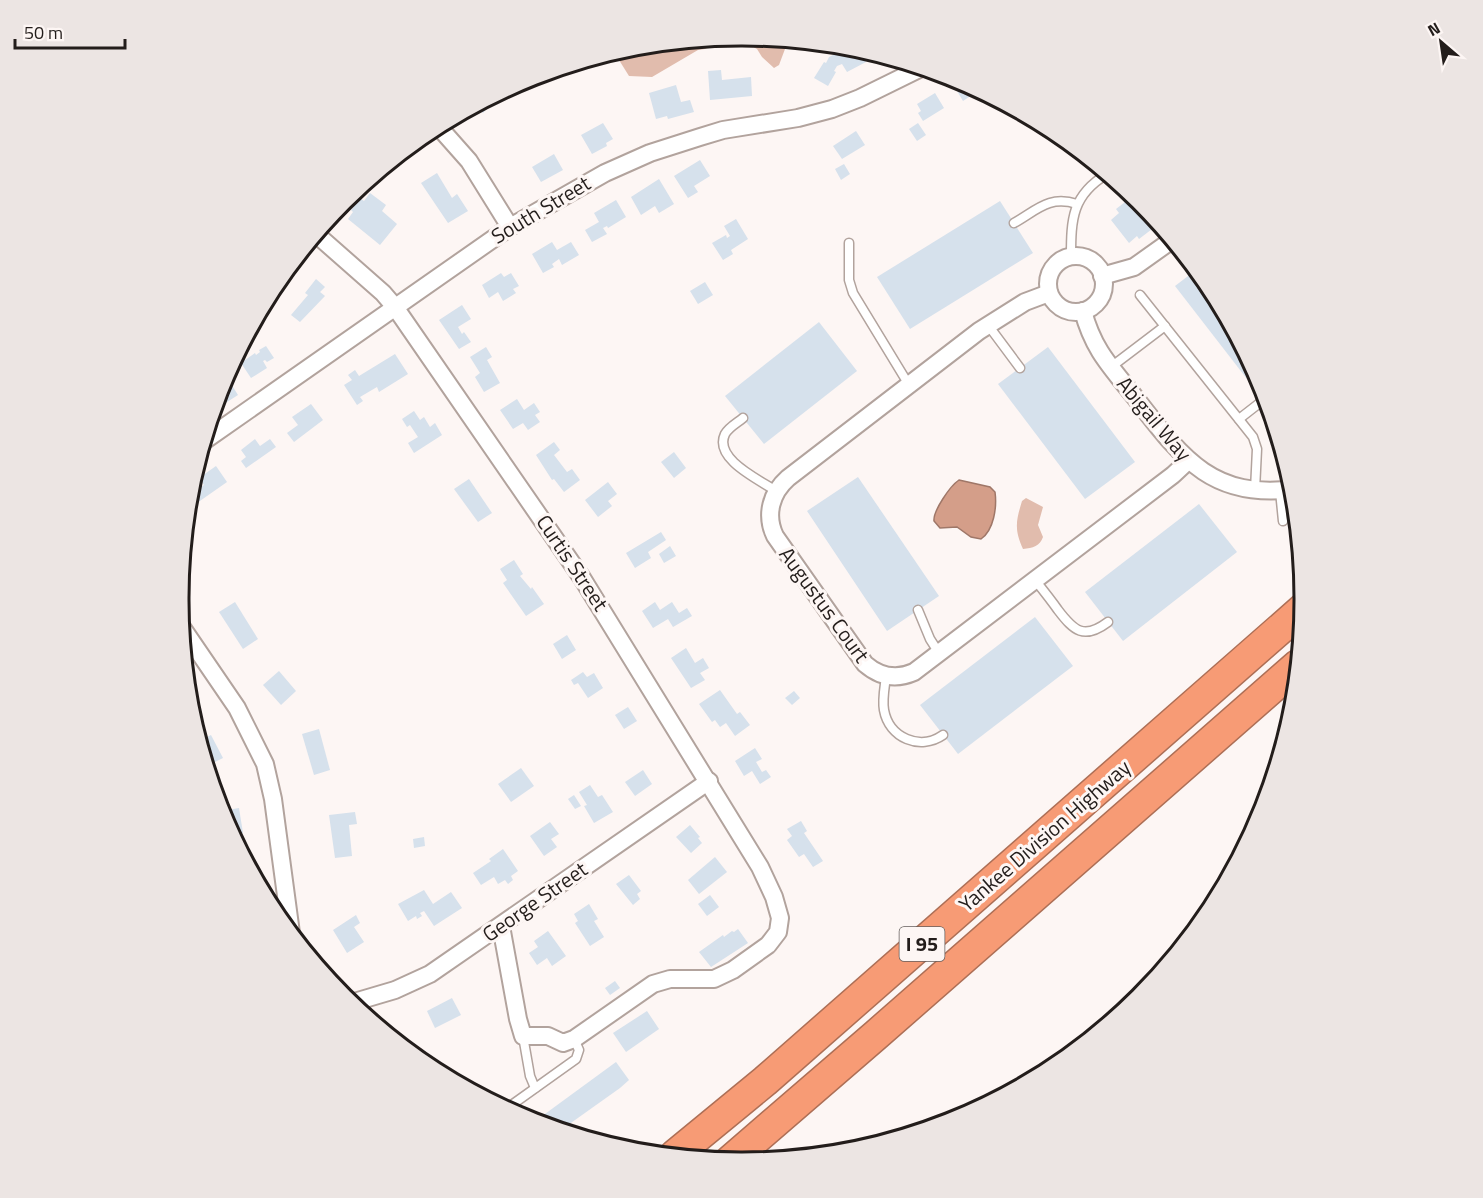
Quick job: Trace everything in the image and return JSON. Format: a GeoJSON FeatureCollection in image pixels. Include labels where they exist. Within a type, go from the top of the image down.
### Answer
{"type":"FeatureCollection","features":[{"type":"Feature","properties":{"kind":"highway"},"geometry":{"type":"LineString","coordinates":[[1166,730],[1294,600]]}},
{"type":"Feature","properties":{"kind":"highway","name":"Yankee Division Highway"},"geometry":{"type":"LineString","coordinates":[[683,1148],[765,1081],[1293,617]]}},
{"type":"Feature","properties":{"kind":"highway","name":"Yankee Division Highway"},"geometry":{"type":"LineString","coordinates":[[741,1152],[1289,672]]}},
{"type":"Feature","properties":{"kind":"highway"},"geometry":{"type":"LineString","coordinates":[[1088,850],[1285,697]]}},
{"type":"Feature","properties":{"kind":"highway"},"geometry":{"type":"LineString","coordinates":[[767,1151],[799,1123],[876,1035]]}},
{"type":"Feature","properties":{"kind":"street","name":"South Street"},"geometry":{"type":"LineString","coordinates":[[214,434],[510,227],[572,190],[650,153],[723,130],[819,113],[860,98],[910,73]]}},
{"type":"Feature","properties":{"kind":"street"},"geometry":{"type":"LineString","coordinates":[[445,134],[469,161],[510,227]]}},
{"type":"Feature","properties":{"kind":"street","name":"Curtis Street"},"geometry":{"type":"LineString","coordinates":[[322,239],[383,292],[395,307],[582,578],[709,782],[760,867],[774,897],[780,924],[776,936],[768,945],[726,973],[706,980],[670,979],[653,984],[574,1039]]}},
{"type":"Feature","properties":{"kind":"street"},"geometry":{"type":"LineString","coordinates":[[1102,276],[1134,267],[1165,245]]}},
{"type":"Feature","properties":{"kind":"street"},"geometry":{"type":"LineString","coordinates":[[1071,257],[1088,259],[1098,268],[1102,276],[1103,291],[1099,300],[1092,307],[1083,311],[1072,312],[1062,309],[1049,293],[1048,279],[1052,270],[1058,263],[1071,257]]}},
{"type":"Feature","properties":{"kind":"street"},"geometry":{"type":"LineString","coordinates":[[776,491],[788,478],[988,325],[1025,302],[1049,293]]}},
{"type":"Feature","properties":{"kind":"street","name":"Abigail Way"},"geometry":{"type":"LineString","coordinates":[[1083,311],[1090,336],[1111,367],[1168,441],[1188,461],[1218,480],[1255,490],[1283,490]]}},
{"type":"Feature","properties":{"kind":"street","name":"Augustus Court"},"geometry":{"type":"LineString","coordinates":[[776,491],[770,519],[778,541],[862,660],[874,671],[885,676],[899,676],[909,674],[939,653],[1188,461]]}},
{"type":"Feature","properties":{"kind":"street"},"geometry":{"type":"LineString","coordinates":[[191,640],[237,708],[265,764],[273,799],[289,915]]}},
{"type":"Feature","properties":{"kind":"street","name":"George Street"},"geometry":{"type":"LineString","coordinates":[[362,1000],[419,980],[709,782]]}},
{"type":"Feature","properties":{"kind":"street"},"geometry":{"type":"LineString","coordinates":[[501,926],[523,1036],[548,1036],[563,1043],[574,1039]]}},
{"type":"Feature","properties":{"kind":"lane"},"geometry":{"type":"LineString","coordinates":[[1071,257],[1071,228],[1077,204],[1086,190],[1100,179]]}},
{"type":"Feature","properties":{"kind":"lane"},"geometry":{"type":"LineString","coordinates":[[1014,223],[1052,201],[1062,200],[1077,204]]}},
{"type":"Feature","properties":{"kind":"lane"},"geometry":{"type":"LineString","coordinates":[[849,243],[849,280],[853,293],[909,385]]}},
{"type":"Feature","properties":{"kind":"lane"},"geometry":{"type":"LineString","coordinates":[[1140,295],[1253,437],[1257,446],[1255,490]]}},
{"type":"Feature","properties":{"kind":"lane"},"geometry":{"type":"LineString","coordinates":[[988,325],[1020,368]]}},
{"type":"Feature","properties":{"kind":"lane"},"geometry":{"type":"LineString","coordinates":[[1111,367],[1164,326]]}},
{"type":"Feature","properties":{"kind":"lane"},"geometry":{"type":"LineString","coordinates":[[1239,419],[1258,404]]}},
{"type":"Feature","properties":{"kind":"lane"},"geometry":{"type":"LineString","coordinates":[[743,418],[725,434],[724,451],[730,460],[776,491]]}},
{"type":"Feature","properties":{"kind":"lane"},"geometry":{"type":"LineString","coordinates":[[1283,521],[1285,504]]}},
{"type":"Feature","properties":{"kind":"lane"},"geometry":{"type":"LineString","coordinates":[[1035,580],[1074,629],[1090,632],[1108,622]]}},
{"type":"Feature","properties":{"kind":"lane"},"geometry":{"type":"LineString","coordinates":[[918,610],[930,639],[939,653]]}},
{"type":"Feature","properties":{"kind":"lane"},"geometry":{"type":"LineString","coordinates":[[885,676],[884,710],[887,719],[897,733],[908,740],[920,743],[933,741],[943,735]]}},
{"type":"Feature","properties":{"kind":"lane"},"geometry":{"type":"LineString","coordinates":[[523,1036],[530,1076],[535,1088]]}},
{"type":"Feature","properties":{"kind":"lane"},"geometry":{"type":"LineString","coordinates":[[514,1102],[576,1059],[579,1050],[574,1039]]}},
{"type":"Feature","properties":{"kind":"shaded area"},"geometry":{"type":"Polygon","coordinates":[[[752,47],[785,49],[779,65],[774,68],[752,47]]]}},
{"type":"Feature","properties":{"kind":"shaded area"},"geometry":{"type":"Polygon","coordinates":[[[707,48],[698,50],[652,77],[629,76],[619,60],[669,51],[707,48]]]}},
{"type":"Feature","properties":{"kind":"shaded area"},"geometry":{"type":"Polygon","coordinates":[[[959,480],[990,487],[995,492],[994,518],[989,530],[981,539],[971,537],[957,527],[940,528],[934,521],[936,511],[943,499],[959,480]]]}},
{"type":"Feature","properties":{"kind":"shaded area"},"geometry":{"type":"Polygon","coordinates":[[[1026,498],[1043,507],[1038,525],[1043,537],[1036,546],[1023,549],[1017,525],[1022,501],[1026,498]]]}},
{"type":"Feature","properties":{"kind":"building"},"geometry":{"type":"Polygon","coordinates":[[[834,54],[866,62],[847,72],[842,64],[837,66],[828,86],[814,78],[829,57],[834,54]]]}},
{"type":"Feature","properties":{"kind":"building"},"geometry":{"type":"Polygon","coordinates":[[[721,70],[722,80],[751,77],[752,96],[710,100],[708,71],[721,70]]]}},
{"type":"Feature","properties":{"kind":"building"},"geometry":{"type":"Polygon","coordinates":[[[676,85],[681,102],[690,100],[694,112],[668,119],[667,116],[656,119],[649,93],[676,85]]]}},
{"type":"Feature","properties":{"kind":"building"},"geometry":{"type":"Polygon","coordinates":[[[957,91],[970,96],[963,101],[957,91]]]}},
{"type":"Feature","properties":{"kind":"building"},"geometry":{"type":"Polygon","coordinates":[[[935,93],[944,108],[923,121],[918,113],[921,111],[917,104],[935,93]]]}},
{"type":"Feature","properties":{"kind":"building"},"geometry":{"type":"Polygon","coordinates":[[[603,123],[613,139],[606,143],[607,146],[592,154],[581,135],[603,123]]]}},
{"type":"Feature","properties":{"kind":"building"},"geometry":{"type":"Polygon","coordinates":[[[918,123],[926,135],[917,141],[909,129],[918,123]]]}},
{"type":"Feature","properties":{"kind":"building"},"geometry":{"type":"Polygon","coordinates":[[[856,131],[865,145],[842,159],[833,146],[856,131]]]}},
{"type":"Feature","properties":{"kind":"building"},"geometry":{"type":"Polygon","coordinates":[[[554,154],[563,170],[541,182],[532,167],[554,154]]]}},
{"type":"Feature","properties":{"kind":"building"},"geometry":{"type":"Polygon","coordinates":[[[700,160],[710,176],[694,186],[698,192],[688,198],[674,176],[700,160]]]}},
{"type":"Feature","properties":{"kind":"building"},"geometry":{"type":"Polygon","coordinates":[[[844,164],[850,174],[841,180],[835,169],[844,164]]]}},
{"type":"Feature","properties":{"kind":"building"},"geometry":{"type":"Polygon","coordinates":[[[437,173],[452,198],[457,194],[468,211],[448,223],[421,183],[437,173]]]}},
{"type":"Feature","properties":{"kind":"building"},"geometry":{"type":"Polygon","coordinates":[[[659,179],[674,204],[659,213],[655,206],[641,215],[631,197],[659,179]]]}},
{"type":"Feature","properties":{"kind":"building"},"geometry":{"type":"Polygon","coordinates":[[[370,193],[386,205],[382,211],[397,224],[380,245],[348,219],[356,204],[361,199],[364,201],[370,193]]]}},
{"type":"Feature","properties":{"kind":"building"},"geometry":{"type":"Polygon","coordinates":[[[616,200],[626,217],[608,228],[607,226],[603,228],[607,234],[592,242],[585,230],[599,222],[594,213],[616,200]]]}},
{"type":"Feature","properties":{"kind":"building"},"geometry":{"type":"Polygon","coordinates":[[[1000,201],[1033,253],[910,329],[877,277],[1000,201]]]}},
{"type":"Feature","properties":{"kind":"building"},"geometry":{"type":"Polygon","coordinates":[[[1125,202],[1152,229],[1139,239],[1137,236],[1129,243],[1111,220],[1119,213],[1116,209],[1125,202]]]}},
{"type":"Feature","properties":{"kind":"building"},"geometry":{"type":"Polygon","coordinates":[[[736,219],[748,239],[731,250],[733,254],[723,260],[712,243],[726,235],[727,238],[730,236],[724,226],[736,219]]]}},
{"type":"Feature","properties":{"kind":"building"},"geometry":{"type":"Polygon","coordinates":[[[552,242],[557,250],[571,242],[579,255],[562,265],[559,259],[552,264],[554,267],[543,273],[532,254],[552,242]]]}},
{"type":"Feature","properties":{"kind":"building"},"geometry":{"type":"Polygon","coordinates":[[[501,273],[504,277],[511,273],[519,286],[513,289],[516,293],[503,301],[498,292],[489,298],[482,285],[501,273]]]}},
{"type":"Feature","properties":{"kind":"building"},"geometry":{"type":"Polygon","coordinates":[[[1189,275],[1220,323],[1247,379],[1175,286],[1189,275]]]}},
{"type":"Feature","properties":{"kind":"building"},"geometry":{"type":"Polygon","coordinates":[[[316,279],[325,287],[320,292],[325,296],[300,322],[291,315],[308,295],[305,293],[316,279]]]}},
{"type":"Feature","properties":{"kind":"building"},"geometry":{"type":"Polygon","coordinates":[[[705,282],[713,295],[698,304],[690,291],[705,282]]]}},
{"type":"Feature","properties":{"kind":"building"},"geometry":{"type":"Polygon","coordinates":[[[462,305],[471,319],[458,327],[471,342],[459,349],[439,320],[462,305]]]}},
{"type":"Feature","properties":{"kind":"building"},"geometry":{"type":"Polygon","coordinates":[[[819,322],[857,371],[764,444],[725,396],[819,322]]]}},
{"type":"Feature","properties":{"kind":"building"},"geometry":{"type":"Polygon","coordinates":[[[266,346],[274,358],[267,362],[263,361],[267,368],[251,378],[242,364],[255,353],[256,355],[260,352],[259,350],[266,346]]]}},
{"type":"Feature","properties":{"kind":"building"},"geometry":{"type":"Polygon","coordinates":[[[486,347],[492,357],[487,360],[500,383],[484,392],[475,377],[480,373],[470,357],[486,347]]]}},
{"type":"Feature","properties":{"kind":"building"},"geometry":{"type":"Polygon","coordinates":[[[1048,347],[1135,462],[1085,499],[998,384],[1048,347]]]}},
{"type":"Feature","properties":{"kind":"building"},"geometry":{"type":"Polygon","coordinates":[[[395,354],[408,374],[379,392],[377,387],[360,397],[363,401],[357,405],[344,385],[352,380],[348,375],[355,370],[359,376],[395,354]]]}},
{"type":"Feature","properties":{"kind":"building"},"geometry":{"type":"Polygon","coordinates":[[[232,386],[238,395],[225,403],[232,386]]]}},
{"type":"Feature","properties":{"kind":"building"},"geometry":{"type":"Polygon","coordinates":[[[517,399],[524,410],[534,403],[540,412],[535,415],[540,422],[528,430],[523,423],[513,429],[500,410],[517,399]]]}},
{"type":"Feature","properties":{"kind":"building"},"geometry":{"type":"Polygon","coordinates":[[[311,404],[323,420],[294,442],[287,433],[298,425],[292,417],[311,404]]]}},
{"type":"Feature","properties":{"kind":"building"},"geometry":{"type":"Polygon","coordinates":[[[414,411],[420,420],[424,417],[430,427],[435,423],[442,435],[414,453],[408,443],[418,437],[410,425],[407,427],[402,419],[414,411]]]}},
{"type":"Feature","properties":{"kind":"building"},"geometry":{"type":"Polygon","coordinates":[[[255,439],[260,446],[270,439],[276,447],[246,468],[241,461],[246,457],[241,450],[255,439]]]}},
{"type":"Feature","properties":{"kind":"building"},"geometry":{"type":"Polygon","coordinates":[[[554,442],[560,450],[554,455],[567,472],[572,469],[580,480],[564,492],[554,479],[552,480],[536,455],[554,442]]]}},
{"type":"Feature","properties":{"kind":"building"},"geometry":{"type":"Polygon","coordinates":[[[674,452],[686,468],[674,478],[661,462],[674,452]]]}},
{"type":"Feature","properties":{"kind":"building"},"geometry":{"type":"Polygon","coordinates":[[[216,466],[227,482],[198,502],[201,487],[204,485],[202,482],[204,475],[216,466]]]}},
{"type":"Feature","properties":{"kind":"building"},"geometry":{"type":"Polygon","coordinates":[[[858,477],[939,596],[887,631],[807,511],[858,477]]]}},
{"type":"Feature","properties":{"kind":"building"},"geometry":{"type":"Polygon","coordinates":[[[469,479],[492,513],[478,522],[454,489],[469,479]]]}},
{"type":"Feature","properties":{"kind":"building"},"geometry":{"type":"Polygon","coordinates":[[[608,482],[617,494],[608,501],[612,506],[598,517],[585,500],[608,482]]]}},
{"type":"Feature","properties":{"kind":"building"},"geometry":{"type":"Polygon","coordinates":[[[1199,504],[1237,552],[1123,641],[1085,592],[1199,504]]]}},
{"type":"Feature","properties":{"kind":"building"},"geometry":{"type":"Polygon","coordinates":[[[661,532],[666,540],[648,552],[651,558],[635,568],[626,553],[661,532]]]}},
{"type":"Feature","properties":{"kind":"building"},"geometry":{"type":"Polygon","coordinates":[[[670,546],[676,556],[664,563],[659,554],[670,546]]]}},
{"type":"Feature","properties":{"kind":"building"},"geometry":{"type":"Polygon","coordinates":[[[514,560],[523,574],[520,576],[531,589],[532,587],[544,604],[526,616],[503,583],[507,580],[500,569],[514,560]]]}},
{"type":"Feature","properties":{"kind":"building"},"geometry":{"type":"Polygon","coordinates":[[[235,602],[258,639],[243,649],[219,612],[235,602]]]}},
{"type":"Feature","properties":{"kind":"building"},"geometry":{"type":"Polygon","coordinates":[[[655,602],[660,610],[672,602],[679,613],[687,608],[692,616],[673,627],[668,619],[653,628],[642,611],[655,602]]]}},
{"type":"Feature","properties":{"kind":"building"},"geometry":{"type":"Polygon","coordinates":[[[1035,617],[1073,666],[958,754],[920,705],[1035,617]]]}},
{"type":"Feature","properties":{"kind":"building"},"geometry":{"type":"Polygon","coordinates":[[[567,635],[576,650],[562,659],[553,644],[567,635]]]}},
{"type":"Feature","properties":{"kind":"building"},"geometry":{"type":"Polygon","coordinates":[[[686,648],[695,663],[703,658],[709,668],[700,673],[705,680],[691,688],[671,658],[686,648]]]}},
{"type":"Feature","properties":{"kind":"building"},"geometry":{"type":"Polygon","coordinates":[[[279,671],[296,691],[281,705],[263,685],[279,671]]]}},
{"type":"Feature","properties":{"kind":"building"},"geometry":{"type":"Polygon","coordinates":[[[583,672],[587,677],[594,673],[603,688],[588,698],[578,683],[574,685],[571,680],[583,672]]]}},
{"type":"Feature","properties":{"kind":"building"},"geometry":{"type":"Polygon","coordinates":[[[720,690],[737,714],[740,712],[750,725],[735,736],[726,723],[720,727],[715,720],[712,722],[699,704],[720,690]]]}},
{"type":"Feature","properties":{"kind":"building"},"geometry":{"type":"Polygon","coordinates":[[[794,691],[800,698],[792,705],[785,698],[794,691]]]}},
{"type":"Feature","properties":{"kind":"building"},"geometry":{"type":"Polygon","coordinates":[[[628,707],[637,721],[624,729],[615,715],[628,707]]]}},
{"type":"Feature","properties":{"kind":"building"},"geometry":{"type":"Polygon","coordinates":[[[319,729],[330,770],[314,775],[302,734],[319,729]]]}},
{"type":"Feature","properties":{"kind":"building"},"geometry":{"type":"Polygon","coordinates":[[[211,735],[223,758],[214,763],[208,742],[207,737],[211,735]]]}},
{"type":"Feature","properties":{"kind":"building"},"geometry":{"type":"Polygon","coordinates":[[[755,748],[762,759],[756,762],[762,772],[766,770],[771,777],[760,784],[752,771],[744,776],[735,761],[755,748]]]}},
{"type":"Feature","properties":{"kind":"building"},"geometry":{"type":"Polygon","coordinates":[[[521,768],[534,786],[511,802],[498,784],[521,768]]]}},
{"type":"Feature","properties":{"kind":"building"},"geometry":{"type":"Polygon","coordinates":[[[643,770],[652,784],[635,796],[625,782],[643,770]]]}},
{"type":"Feature","properties":{"kind":"building"},"geometry":{"type":"Polygon","coordinates":[[[590,785],[598,797],[602,795],[613,812],[594,823],[579,792],[590,785]]]}},
{"type":"Feature","properties":{"kind":"building"},"geometry":{"type":"Polygon","coordinates":[[[574,795],[581,806],[575,809],[568,799],[574,795]]]}},
{"type":"Feature","properties":{"kind":"building"},"geometry":{"type":"Polygon","coordinates":[[[239,808],[243,833],[242,833],[231,809],[239,808]]]}},
{"type":"Feature","properties":{"kind":"building"},"geometry":{"type":"Polygon","coordinates":[[[355,812],[357,824],[349,825],[352,856],[335,858],[329,815],[355,812]]]}},
{"type":"Feature","properties":{"kind":"building"},"geometry":{"type":"Polygon","coordinates":[[[801,821],[807,831],[804,833],[823,861],[813,867],[804,854],[799,857],[787,840],[792,836],[787,829],[801,821]]]}},
{"type":"Feature","properties":{"kind":"building"},"geometry":{"type":"Polygon","coordinates":[[[550,822],[559,834],[551,839],[557,847],[544,856],[530,836],[550,822]]]}},
{"type":"Feature","properties":{"kind":"building"},"geometry":{"type":"Polygon","coordinates":[[[690,825],[702,843],[691,853],[676,837],[690,825]]]}},
{"type":"Feature","properties":{"kind":"building"},"geometry":{"type":"Polygon","coordinates":[[[424,837],[425,846],[414,848],[413,839],[424,837]]]}},
{"type":"Feature","properties":{"kind":"building"},"geometry":{"type":"Polygon","coordinates":[[[503,849],[518,871],[511,876],[513,880],[508,884],[505,880],[498,884],[494,877],[481,885],[473,873],[491,861],[489,859],[503,849]]]}},
{"type":"Feature","properties":{"kind":"building"},"geometry":{"type":"Polygon","coordinates":[[[715,857],[727,872],[699,894],[688,880],[715,857]]]}},
{"type":"Feature","properties":{"kind":"building"},"geometry":{"type":"Polygon","coordinates":[[[629,875],[641,891],[637,894],[640,899],[633,905],[616,884],[629,875]]]}},
{"type":"Feature","properties":{"kind":"building"},"geometry":{"type":"Polygon","coordinates":[[[424,890],[433,904],[451,892],[462,908],[434,926],[424,911],[420,913],[422,916],[417,919],[416,916],[408,921],[398,904],[424,890]]]}},
{"type":"Feature","properties":{"kind":"building"},"geometry":{"type":"Polygon","coordinates":[[[710,895],[719,907],[707,916],[698,904],[710,895]]]}},
{"type":"Feature","properties":{"kind":"building"},"geometry":{"type":"Polygon","coordinates":[[[589,904],[598,919],[594,921],[604,937],[590,946],[575,923],[578,921],[574,914],[589,904]]]}},
{"type":"Feature","properties":{"kind":"building"},"geometry":{"type":"Polygon","coordinates":[[[356,915],[360,923],[354,927],[364,942],[347,953],[333,930],[356,915]]]}},
{"type":"Feature","properties":{"kind":"building"},"geometry":{"type":"Polygon","coordinates":[[[738,929],[748,943],[711,967],[699,952],[723,935],[724,937],[738,929]]]}},
{"type":"Feature","properties":{"kind":"building"},"geometry":{"type":"Polygon","coordinates":[[[548,931],[566,956],[552,966],[547,958],[537,965],[529,953],[538,947],[534,941],[548,931]]]}},
{"type":"Feature","properties":{"kind":"building"},"geometry":{"type":"Polygon","coordinates":[[[615,981],[620,988],[610,995],[605,988],[615,981]]]}},
{"type":"Feature","properties":{"kind":"building"},"geometry":{"type":"Polygon","coordinates":[[[452,998],[461,1015],[435,1028],[427,1011],[452,998]]]}},
{"type":"Feature","properties":{"kind":"building"},"geometry":{"type":"Polygon","coordinates":[[[647,1011],[659,1029],[626,1052],[613,1033],[647,1011]]]}},
{"type":"Feature","properties":{"kind":"building"},"geometry":{"type":"Polygon","coordinates":[[[616,1062],[629,1080],[570,1124],[544,1114],[616,1062]]]}}]}
